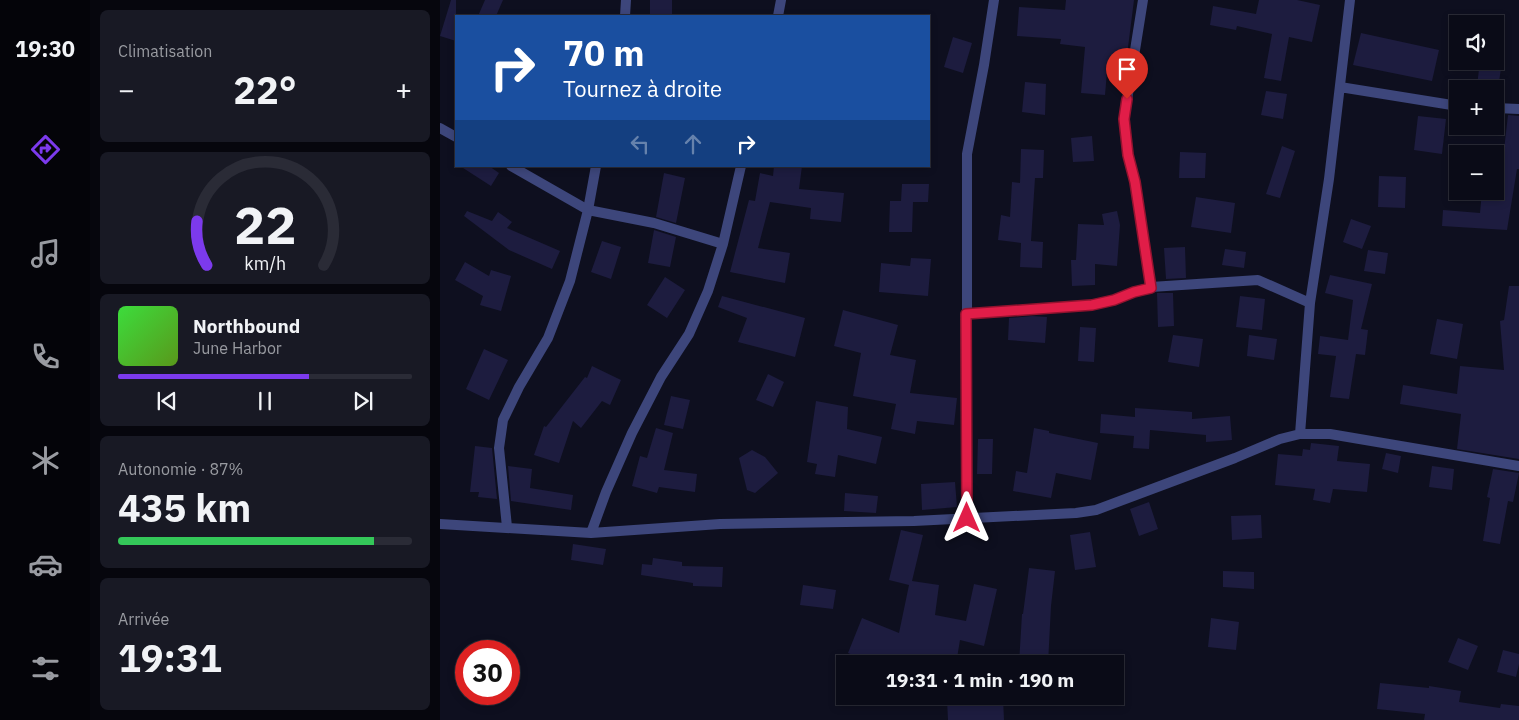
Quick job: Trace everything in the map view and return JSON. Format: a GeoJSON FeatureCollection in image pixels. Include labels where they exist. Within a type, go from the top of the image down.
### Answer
{"type":"FeatureCollection","features":[{"type":"Feature","properties":{"kind":"street"},"geometry":{"type":"LineString","coordinates":[[625,15],[626,0]]}},
{"type":"Feature","properties":{"kind":"street"},"geometry":{"type":"LineString","coordinates":[[778,15],[781,0]]}},
{"type":"Feature","properties":{"kind":"street"},"geometry":{"type":"LineString","coordinates":[[967,518],[966,314],[968,154],[994,0]]}},
{"type":"Feature","properties":{"kind":"street"},"geometry":{"type":"LineString","coordinates":[[1143,0],[1124,119],[1128,155],[1135,182],[1151,288]]}},
{"type":"Feature","properties":{"kind":"street"},"geometry":{"type":"LineString","coordinates":[[1300,434],[1310,303],[1329,179],[1350,0]]}},
{"type":"Feature","properties":{"kind":"street"},"geometry":{"type":"LineString","coordinates":[[1340,87],[1449,105]]}},
{"type":"Feature","properties":{"kind":"street"},"geometry":{"type":"LineString","coordinates":[[1504,108],[1519,109]]}},
{"type":"Feature","properties":{"kind":"street"},"geometry":{"type":"LineString","coordinates":[[440,128],[455,136]]}},
{"type":"Feature","properties":{"kind":"street"},"geometry":{"type":"LineString","coordinates":[[513,167],[588,210],[654,223],[723,244]]}},
{"type":"Feature","properties":{"kind":"street"},"geometry":{"type":"LineString","coordinates":[[507,526],[500,448],[503,420],[519,387],[548,338],[570,281],[588,210],[596,167]]}},
{"type":"Feature","properties":{"kind":"street"},"geometry":{"type":"LineString","coordinates":[[591,532],[632,433],[661,377],[688,334],[708,291],[723,244],[741,167]]}},
{"type":"Feature","properties":{"kind":"street"},"geometry":{"type":"LineString","coordinates":[[966,314],[1092,305],[1151,288],[1258,280],[1310,303]]}},
{"type":"Feature","properties":{"kind":"street"},"geometry":{"type":"LineString","coordinates":[[440,524],[507,526],[591,532],[720,524],[904,521],[1076,513],[1096,510],[1235,458],[1280,438],[1300,434],[1330,434],[1519,466]]}},
{"type":"Feature","properties":{"kind":"building"},"geometry":{"type":"Polygon","coordinates":[[[451,0],[456,0],[455,41],[440,36],[451,0]]]}},
{"type":"Feature","properties":{"kind":"building"},"geometry":{"type":"Polygon","coordinates":[[[485,0],[503,0],[496,15],[478,15],[485,0]]]}},
{"type":"Feature","properties":{"kind":"building"},"geometry":{"type":"Polygon","coordinates":[[[650,0],[672,0],[672,15],[650,15],[650,0]]]}},
{"type":"Feature","properties":{"kind":"building"},"geometry":{"type":"Polygon","coordinates":[[[1066,0],[1134,0],[1126,63],[1108,60],[1105,95],[1081,93],[1085,47],[1060,44],[1061,39],[1017,36],[1019,7],[1065,10],[1066,0]]]}},
{"type":"Feature","properties":{"kind":"building"},"geometry":{"type":"Polygon","coordinates":[[[1259,0],[1297,0],[1320,5],[1312,42],[1289,37],[1281,81],[1264,78],[1272,34],[1237,26],[1236,30],[1210,25],[1213,6],[1256,14],[1259,0]]]}},
{"type":"Feature","properties":{"kind":"building"},"geometry":{"type":"Polygon","coordinates":[[[1361,33],[1439,50],[1432,81],[1353,65],[1361,33]]]}},
{"type":"Feature","properties":{"kind":"building"},"geometry":{"type":"Polygon","coordinates":[[[953,37],[972,43],[963,73],[944,67],[953,37]]]}},
{"type":"Feature","properties":{"kind":"building"},"geometry":{"type":"Polygon","coordinates":[[[1479,70],[1501,70],[1499,80],[1478,80],[1479,70]]]}},
{"type":"Feature","properties":{"kind":"building"},"geometry":{"type":"Polygon","coordinates":[[[1025,82],[1046,84],[1045,115],[1022,112],[1025,82]]]}},
{"type":"Feature","properties":{"kind":"building"},"geometry":{"type":"Polygon","coordinates":[[[1266,91],[1287,94],[1283,119],[1261,115],[1266,91]]]}},
{"type":"Feature","properties":{"kind":"building"},"geometry":{"type":"Polygon","coordinates":[[[1508,115],[1519,116],[1519,169],[1517,169],[1507,230],[1442,226],[1443,210],[1480,213],[1481,200],[1504,200],[1504,150],[1508,115]]]}},
{"type":"Feature","properties":{"kind":"building"},"geometry":{"type":"Polygon","coordinates":[[[1418,116],[1446,119],[1442,154],[1414,150],[1418,116]]]}},
{"type":"Feature","properties":{"kind":"building"},"geometry":{"type":"Polygon","coordinates":[[[1092,136],[1094,161],[1073,162],[1071,138],[1092,136]]]}},
{"type":"Feature","properties":{"kind":"building"},"geometry":{"type":"Polygon","coordinates":[[[1282,146],[1295,151],[1280,198],[1266,194],[1282,146]]]}},
{"type":"Feature","properties":{"kind":"building"},"geometry":{"type":"Polygon","coordinates":[[[1021,149],[1044,150],[1043,178],[1035,178],[1031,241],[1043,242],[1042,268],[1020,267],[1021,243],[998,240],[1001,215],[1010,217],[1012,182],[1020,183],[1021,149]]]}},
{"type":"Feature","properties":{"kind":"building"},"geometry":{"type":"Polygon","coordinates":[[[1180,152],[1206,153],[1205,178],[1179,178],[1180,152]]]}},
{"type":"Feature","properties":{"kind":"building"},"geometry":{"type":"Polygon","coordinates":[[[462,167],[490,167],[499,173],[491,186],[462,167]]]}},
{"type":"Feature","properties":{"kind":"building"},"geometry":{"type":"Polygon","coordinates":[[[774,167],[802,167],[799,189],[844,193],[841,222],[810,219],[811,208],[770,202],[758,248],[790,253],[785,283],[730,272],[749,200],[755,201],[760,173],[773,176],[774,167]]]}},
{"type":"Feature","properties":{"kind":"building"},"geometry":{"type":"Polygon","coordinates":[[[664,173],[685,178],[676,223],[656,217],[664,173]]]}},
{"type":"Feature","properties":{"kind":"building"},"geometry":{"type":"Polygon","coordinates":[[[1379,176],[1406,177],[1405,208],[1378,207],[1379,176]]]}},
{"type":"Feature","properties":{"kind":"building"},"geometry":{"type":"Polygon","coordinates":[[[902,184],[929,184],[928,202],[913,202],[912,232],[889,232],[890,201],[901,201],[902,184]]]}},
{"type":"Feature","properties":{"kind":"building"},"geometry":{"type":"Polygon","coordinates":[[[1196,197],[1235,203],[1231,233],[1191,227],[1196,197]]]}},
{"type":"Feature","properties":{"kind":"building"},"geometry":{"type":"Polygon","coordinates":[[[467,211],[492,221],[498,212],[512,222],[507,228],[560,251],[552,269],[509,250],[464,216],[467,211]]]}},
{"type":"Feature","properties":{"kind":"building"},"geometry":{"type":"Polygon","coordinates":[[[1117,211],[1120,225],[1117,266],[1095,264],[1095,285],[1072,286],[1071,260],[1076,260],[1078,224],[1104,225],[1102,214],[1117,211]]]}},
{"type":"Feature","properties":{"kind":"building"},"geometry":{"type":"Polygon","coordinates":[[[1351,219],[1371,226],[1362,249],[1343,242],[1351,219]]]}},
{"type":"Feature","properties":{"kind":"building"},"geometry":{"type":"Polygon","coordinates":[[[654,230],[676,237],[670,267],[648,263],[654,230]]]}},
{"type":"Feature","properties":{"kind":"building"},"geometry":{"type":"Polygon","coordinates":[[[602,241],[621,247],[611,279],[591,272],[602,241]]]}},
{"type":"Feature","properties":{"kind":"building"},"geometry":{"type":"Polygon","coordinates":[[[1185,247],[1186,278],[1166,279],[1164,248],[1185,247]]]}},
{"type":"Feature","properties":{"kind":"building"},"geometry":{"type":"Polygon","coordinates":[[[1225,249],[1246,252],[1244,268],[1222,265],[1225,249]]]}},
{"type":"Feature","properties":{"kind":"building"},"geometry":{"type":"Polygon","coordinates":[[[1368,250],[1388,253],[1385,274],[1364,271],[1368,250]]]}},
{"type":"Feature","properties":{"kind":"building"},"geometry":{"type":"Polygon","coordinates":[[[911,258],[931,259],[928,296],[879,292],[881,263],[910,266],[911,258]]]}},
{"type":"Feature","properties":{"kind":"building"},"geometry":{"type":"Polygon","coordinates":[[[465,262],[489,276],[491,270],[511,276],[501,311],[480,305],[483,296],[455,280],[465,262]]]}},
{"type":"Feature","properties":{"kind":"building"},"geometry":{"type":"Polygon","coordinates":[[[1330,275],[1372,284],[1361,329],[1368,330],[1365,355],[1356,354],[1349,399],[1330,397],[1336,356],[1318,354],[1320,336],[1348,340],[1353,300],[1325,293],[1330,275]]]}},
{"type":"Feature","properties":{"kind":"building"},"geometry":{"type":"Polygon","coordinates":[[[665,277],[685,290],[667,318],[647,305],[665,277]]]}},
{"type":"Feature","properties":{"kind":"building"},"geometry":{"type":"Polygon","coordinates":[[[1509,286],[1519,286],[1519,459],[1457,449],[1461,414],[1400,404],[1403,385],[1457,394],[1460,366],[1504,370],[1500,321],[1504,320],[1509,286]]]}},
{"type":"Feature","properties":{"kind":"building"},"geometry":{"type":"Polygon","coordinates":[[[1157,293],[1173,293],[1174,326],[1158,327],[1157,293]]]}},
{"type":"Feature","properties":{"kind":"building"},"geometry":{"type":"Polygon","coordinates":[[[722,296],[805,318],[795,357],[738,342],[747,318],[718,307],[722,296]]]}},
{"type":"Feature","properties":{"kind":"building"},"geometry":{"type":"Polygon","coordinates":[[[1240,296],[1265,299],[1262,330],[1236,327],[1240,296]]]}},
{"type":"Feature","properties":{"kind":"building"},"geometry":{"type":"Polygon","coordinates":[[[843,310],[898,325],[890,355],[916,360],[910,393],[957,398],[954,425],[917,421],[915,434],[891,429],[896,404],[853,396],[861,353],[834,346],[843,310]]]}},
{"type":"Feature","properties":{"kind":"building"},"geometry":{"type":"Polygon","coordinates":[[[1047,317],[1045,343],[1008,340],[1009,318],[1047,317]]]}},
{"type":"Feature","properties":{"kind":"building"},"geometry":{"type":"Polygon","coordinates":[[[1437,319],[1463,324],[1457,359],[1430,354],[1437,319]]]}},
{"type":"Feature","properties":{"kind":"building"},"geometry":{"type":"Polygon","coordinates":[[[1080,327],[1096,328],[1094,362],[1078,361],[1080,327]]]}},
{"type":"Feature","properties":{"kind":"building"},"geometry":{"type":"Polygon","coordinates":[[[1173,335],[1203,339],[1199,367],[1168,362],[1173,335]]]}},
{"type":"Feature","properties":{"kind":"building"},"geometry":{"type":"Polygon","coordinates":[[[1249,335],[1277,339],[1274,360],[1247,356],[1249,335]]]}},
{"type":"Feature","properties":{"kind":"building"},"geometry":{"type":"Polygon","coordinates":[[[484,349],[508,360],[489,400],[466,389],[484,349]]]}},
{"type":"Feature","properties":{"kind":"building"},"geometry":{"type":"Polygon","coordinates":[[[592,366],[621,380],[610,405],[602,401],[581,428],[573,421],[559,463],[534,455],[544,426],[546,427],[585,377],[587,378],[592,366]]]}},
{"type":"Feature","properties":{"kind":"building"},"geometry":{"type":"Polygon","coordinates":[[[768,374],[784,382],[773,407],[756,400],[768,374]]]}},
{"type":"Feature","properties":{"kind":"building"},"geometry":{"type":"Polygon","coordinates":[[[671,396],[690,400],[683,429],[664,425],[671,396]]]}},
{"type":"Feature","properties":{"kind":"building"},"geometry":{"type":"Polygon","coordinates":[[[816,401],[848,407],[847,429],[882,437],[876,464],[838,455],[835,477],[815,474],[817,464],[807,462],[816,401]]]}},
{"type":"Feature","properties":{"kind":"building"},"geometry":{"type":"Polygon","coordinates":[[[1135,408],[1192,412],[1192,419],[1230,416],[1232,440],[1206,442],[1206,435],[1150,430],[1149,449],[1133,448],[1134,436],[1100,433],[1101,414],[1135,417],[1135,408]]]}},
{"type":"Feature","properties":{"kind":"building"},"geometry":{"type":"Polygon","coordinates":[[[656,428],[673,433],[664,470],[697,474],[695,492],[659,487],[657,493],[632,486],[640,456],[647,458],[656,428]]]}},
{"type":"Feature","properties":{"kind":"building"},"geometry":{"type":"Polygon","coordinates":[[[1034,428],[1098,443],[1091,480],[1056,473],[1051,498],[1013,491],[1016,471],[1027,473],[1034,428]]]}},
{"type":"Feature","properties":{"kind":"building"},"geometry":{"type":"Polygon","coordinates":[[[978,439],[993,439],[992,474],[977,474],[978,439]]]}},
{"type":"Feature","properties":{"kind":"building"},"geometry":{"type":"Polygon","coordinates":[[[1311,443],[1339,446],[1337,461],[1370,464],[1367,492],[1333,489],[1330,503],[1313,500],[1315,489],[1275,485],[1278,454],[1302,456],[1303,449],[1310,450],[1311,443]]]}},
{"type":"Feature","properties":{"kind":"building"},"geometry":{"type":"Polygon","coordinates":[[[475,446],[492,448],[497,499],[478,497],[479,492],[470,492],[475,446]]]}},
{"type":"Feature","properties":{"kind":"building"},"geometry":{"type":"Polygon","coordinates":[[[752,450],[765,457],[778,473],[755,493],[747,490],[739,458],[752,450]]]}},
{"type":"Feature","properties":{"kind":"building"},"geometry":{"type":"Polygon","coordinates":[[[1386,453],[1401,456],[1398,473],[1382,469],[1386,453]]]}},
{"type":"Feature","properties":{"kind":"building"},"geometry":{"type":"Polygon","coordinates":[[[508,466],[532,469],[530,488],[573,495],[571,510],[511,501],[508,466]]]}},
{"type":"Feature","properties":{"kind":"building"},"geometry":{"type":"Polygon","coordinates":[[[1432,466],[1454,469],[1452,490],[1429,487],[1432,466]]]}},
{"type":"Feature","properties":{"kind":"building"},"geometry":{"type":"Polygon","coordinates":[[[1493,469],[1519,473],[1513,502],[1508,501],[1500,544],[1483,541],[1490,498],[1487,497],[1493,469]]]}},
{"type":"Feature","properties":{"kind":"building"},"geometry":{"type":"Polygon","coordinates":[[[955,482],[957,507],[922,510],[921,484],[955,482]]]}},
{"type":"Feature","properties":{"kind":"building"},"geometry":{"type":"Polygon","coordinates":[[[845,493],[878,496],[876,513],[844,511],[845,493]]]}},
{"type":"Feature","properties":{"kind":"building"},"geometry":{"type":"Polygon","coordinates":[[[1149,502],[1158,529],[1139,536],[1130,509],[1149,502]]]}},
{"type":"Feature","properties":{"kind":"building"},"geometry":{"type":"Polygon","coordinates":[[[1261,515],[1262,538],[1232,540],[1231,516],[1261,515]]]}},
{"type":"Feature","properties":{"kind":"building"},"geometry":{"type":"Polygon","coordinates":[[[901,530],[923,535],[912,581],[939,585],[935,615],[966,621],[974,584],[997,589],[984,646],[960,640],[958,655],[853,655],[848,653],[862,618],[899,633],[909,585],[889,580],[901,530]]]}},
{"type":"Feature","properties":{"kind":"building"},"geometry":{"type":"Polygon","coordinates":[[[1090,532],[1096,567],[1075,570],[1070,535],[1090,532]]]}},
{"type":"Feature","properties":{"kind":"building"},"geometry":{"type":"Polygon","coordinates":[[[573,544],[606,549],[603,565],[571,560],[573,544]]]}},
{"type":"Feature","properties":{"kind":"building"},"geometry":{"type":"Polygon","coordinates":[[[653,558],[682,562],[682,566],[723,567],[722,587],[693,586],[693,583],[641,575],[642,564],[652,565],[653,558]]]}},
{"type":"Feature","properties":{"kind":"building"},"geometry":{"type":"Polygon","coordinates":[[[1029,568],[1055,571],[1048,655],[1020,655],[1029,568]]]}},
{"type":"Feature","properties":{"kind":"building"},"geometry":{"type":"Polygon","coordinates":[[[1223,571],[1254,572],[1254,589],[1223,587],[1223,571]]]}},
{"type":"Feature","properties":{"kind":"building"},"geometry":{"type":"Polygon","coordinates":[[[803,585],[836,590],[833,609],[800,605],[803,585]]]}},
{"type":"Feature","properties":{"kind":"building"},"geometry":{"type":"Polygon","coordinates":[[[1211,618],[1239,622],[1236,650],[1208,647],[1211,618]]]}},
{"type":"Feature","properties":{"kind":"building"},"geometry":{"type":"Polygon","coordinates":[[[1458,638],[1478,646],[1468,670],[1448,662],[1458,638]]]}},
{"type":"Feature","properties":{"kind":"building"},"geometry":{"type":"Polygon","coordinates":[[[1503,650],[1519,654],[1516,677],[1497,672],[1503,650]]]}},
{"type":"Feature","properties":{"kind":"building"},"geometry":{"type":"Polygon","coordinates":[[[1380,683],[1429,688],[1429,686],[1461,691],[1459,702],[1500,708],[1501,704],[1519,706],[1519,720],[1424,720],[1425,714],[1377,709],[1380,683]]]}},
{"type":"Feature","properties":{"kind":"building"},"geometry":{"type":"Polygon","coordinates":[[[947,705],[1003,705],[1004,720],[948,720],[947,705]]]}},
{"type":"Feature","properties":{"kind":"route"},"geometry":{"type":"LineString","coordinates":[[967,518],[966,314],[1092,305],[1151,288],[1135,182],[1128,155],[1124,119],[1127,99]]}}]}
